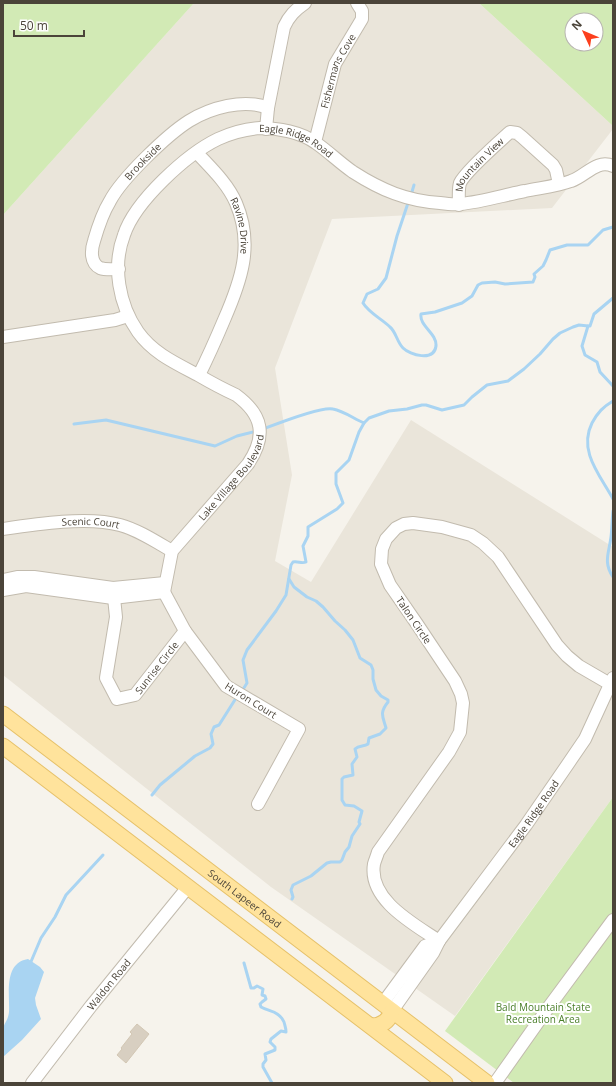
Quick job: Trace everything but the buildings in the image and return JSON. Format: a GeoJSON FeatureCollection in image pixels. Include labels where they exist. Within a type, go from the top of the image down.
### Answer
{"type":"FeatureCollection","features":[{"type":"Feature","properties":{"kind":"main road","name":"South Lapeer Road"},"geometry":{"type":"LineString","coordinates":[[3,714],[487,1083]]}},
{"type":"Feature","properties":{"kind":"main road"},"geometry":{"type":"LineString","coordinates":[[3,746],[444,1082],[446,1073],[449,1069],[464,1066]]}},
{"type":"Feature","properties":{"kind":"main road"},"geometry":{"type":"LineString","coordinates":[[371,1026],[377,1026],[389,1019],[388,1007]]}},
{"type":"Feature","properties":{"kind":"street"},"geometry":{"type":"LineString","coordinates":[[266,129],[268,108],[284,27],[288,17],[295,9],[305,3]]}},
{"type":"Feature","properties":{"kind":"street","name":"Fishermans Cove"},"geometry":{"type":"LineString","coordinates":[[315,142],[335,64],[362,19],[362,11],[357,3]]}},
{"type":"Feature","properties":{"kind":"street","name":"Brookside"},"geometry":{"type":"LineString","coordinates":[[119,269],[100,268],[94,261],[91,253],[98,225],[110,200],[122,183],[151,154],[189,121],[213,110],[237,104],[259,104],[268,108]]}},
{"type":"Feature","properties":{"kind":"street","name":"Eagle Ridge Road"},"geometry":{"type":"LineString","coordinates":[[151,347],[138,332],[128,316],[124,306],[120,284],[119,251],[124,234],[136,212],[162,183],[185,161],[218,139],[241,130],[280,129],[300,135],[315,142],[341,163],[374,185],[403,197],[422,202],[459,205],[570,182],[600,164],[613,166]]}},
{"type":"Feature","properties":{"kind":"street","name":"Mountain View"},"geometry":{"type":"LineString","coordinates":[[459,205],[459,188],[461,182],[474,167],[510,132],[518,133],[553,165],[556,170],[559,184]]}},
{"type":"Feature","properties":{"kind":"street","name":"Ravine Drive"},"geometry":{"type":"LineString","coordinates":[[197,153],[225,184],[236,202],[245,231],[245,258],[235,295],[210,355],[199,376]]}},
{"type":"Feature","properties":{"kind":"street"},"geometry":{"type":"LineString","coordinates":[[3,337],[115,320],[128,316]]}},
{"type":"Feature","properties":{"kind":"street","name":"Lake Village Boulevard"},"geometry":{"type":"LineString","coordinates":[[151,347],[162,356],[245,402],[253,411],[259,424],[259,439],[256,452],[248,464],[172,551],[164,588]]}},
{"type":"Feature","properties":{"kind":"street","name":"Scenic Court"},"geometry":{"type":"LineString","coordinates":[[3,529],[44,524],[92,521],[119,525],[144,535],[172,551]]}},
{"type":"Feature","properties":{"kind":"street","name":"Talon Circle"},"geometry":{"type":"LineString","coordinates":[[439,941],[413,924],[387,902],[380,893],[374,875],[374,865],[378,852],[449,752],[460,732],[463,703],[455,681],[390,585],[381,564],[382,549],[386,539],[396,528],[404,524],[413,523],[442,527],[471,535],[487,546],[498,557],[567,656],[579,666],[611,681]]}},
{"type":"Feature","properties":{"kind":"street"},"geometry":{"type":"LineString","coordinates":[[3,586],[26,586],[113,593],[164,588]]}},
{"type":"Feature","properties":{"kind":"street","name":"Huron Court"},"geometry":{"type":"LineString","coordinates":[[164,588],[185,631],[226,686],[299,729],[258,804]]}},
{"type":"Feature","properties":{"kind":"street","name":"Sunrise Circle"},"geometry":{"type":"LineString","coordinates":[[113,593],[116,617],[106,678],[117,699],[135,695],[185,631]]}},
{"type":"Feature","properties":{"kind":"street","name":"Eagle Ridge Road"},"geometry":{"type":"LineString","coordinates":[[388,1007],[433,953],[439,941],[526,825],[570,761],[585,739],[611,681]]}},
{"type":"Feature","properties":{"kind":"street","name":"Waldon Road"},"geometry":{"type":"LineString","coordinates":[[32,1083],[96,1000],[188,887]]}},
{"type":"Feature","properties":{"kind":"street"},"geometry":{"type":"LineString","coordinates":[[495,1083],[613,920]]}},
{"type":"Feature","properties":{"kind":"shaded area"},"geometry":{"type":"Polygon","coordinates":[[[194,3],[479,3],[613,126],[613,129],[552,208],[332,219],[275,368],[292,475],[275,561],[311,582],[411,420],[613,547],[613,797],[455,1016],[271,887],[3,675],[3,215],[194,3]]]}},
{"type":"Feature","properties":{"kind":"green space"},"geometry":{"type":"Polygon","coordinates":[[[3,3],[194,3],[3,215],[3,3]]]}},
{"type":"Feature","properties":{"kind":"green space"},"geometry":{"type":"Polygon","coordinates":[[[479,3],[613,3],[613,126],[479,3]]]}},
{"type":"Feature","properties":{"kind":"green space","name":"Bald Mountain State Recreation Area"},"geometry":{"type":"Polygon","coordinates":[[[613,797],[613,1083],[514,1083],[445,1031],[613,797]]]}},
{"type":"Feature","properties":{"kind":"water"},"geometry":{"type":"Polygon","coordinates":[[[28,959],[40,967],[44,972],[35,998],[41,1019],[22,1040],[3,1057],[2,1032],[9,1012],[11,973],[20,962],[28,959]]]}},
{"type":"Feature","properties":{"kind":"waterway"},"geometry":{"type":"LineString","coordinates":[[411,195],[414,185]]}},
{"type":"Feature","properties":{"kind":"waterway"},"geometry":{"type":"LineString","coordinates":[[409,200],[397,236],[386,278],[378,289],[367,294],[363,303],[369,310],[392,329],[399,343],[406,351],[421,356],[431,354],[436,346],[436,341],[423,322],[421,314],[435,312],[462,303],[472,296],[478,285],[482,283],[495,282],[505,284],[533,282],[535,277],[534,274],[543,266],[550,250],[567,245],[588,245],[603,230],[613,227]]}},
{"type":"Feature","properties":{"kind":"waterway"},"geometry":{"type":"LineString","coordinates":[[613,298],[594,314],[590,326],[588,326],[582,346],[585,355],[597,362],[600,372],[613,386]]}},
{"type":"Feature","properties":{"kind":"waterway"},"geometry":{"type":"LineString","coordinates":[[242,691],[247,683],[243,660],[247,650],[286,595],[291,565],[293,562],[306,562],[303,546],[308,536],[308,527],[337,509],[343,503],[336,484],[336,473],[349,460],[359,432],[364,423],[369,418],[389,411],[407,409],[422,405],[442,410],[464,405],[487,385],[508,381],[524,369],[560,333],[579,325],[588,326]]}},
{"type":"Feature","properties":{"kind":"waterway"},"geometry":{"type":"LineString","coordinates":[[613,401],[601,410],[594,419],[588,433],[589,453],[592,462],[613,499]]}},
{"type":"Feature","properties":{"kind":"waterway"},"geometry":{"type":"LineString","coordinates":[[263,429],[299,416],[327,409],[341,411],[364,423]]}},
{"type":"Feature","properties":{"kind":"waterway"},"geometry":{"type":"LineString","coordinates":[[74,424],[106,420],[215,446],[237,436],[257,431]]}},
{"type":"Feature","properties":{"kind":"waterway"},"geometry":{"type":"LineString","coordinates":[[613,511],[607,562],[613,577]]}},
{"type":"Feature","properties":{"kind":"waterway"},"geometry":{"type":"LineString","coordinates":[[289,579],[294,587],[307,597],[316,601],[345,630],[353,640],[360,658],[371,665],[376,690],[381,696],[388,700],[383,709],[383,718],[386,728],[380,734],[369,738],[368,744],[355,749],[357,757],[352,764],[353,775],[342,779],[342,800],[345,805],[354,806],[362,811],[359,822],[360,824],[352,836],[349,847],[340,862],[327,863],[311,876],[293,885],[291,890],[293,897],[292,899]]}},
{"type":"Feature","properties":{"kind":"waterway"},"geometry":{"type":"LineString","coordinates":[[152,795],[160,785],[195,756],[210,748],[213,744],[211,734],[214,727],[219,725],[238,695]]}},
{"type":"Feature","properties":{"kind":"waterway"},"geometry":{"type":"LineString","coordinates":[[30,964],[41,938],[55,917],[66,895],[103,855]]}},
{"type":"Feature","properties":{"kind":"waterway"},"geometry":{"type":"LineString","coordinates":[[244,963],[251,988],[257,986],[263,989],[262,995],[265,996],[266,999],[260,1004],[261,1007],[274,1012],[280,1016],[284,1022],[286,1032],[281,1031],[271,1039],[270,1042],[275,1047],[275,1050],[265,1054],[266,1060],[263,1064],[263,1067],[272,1083]]}}]}
